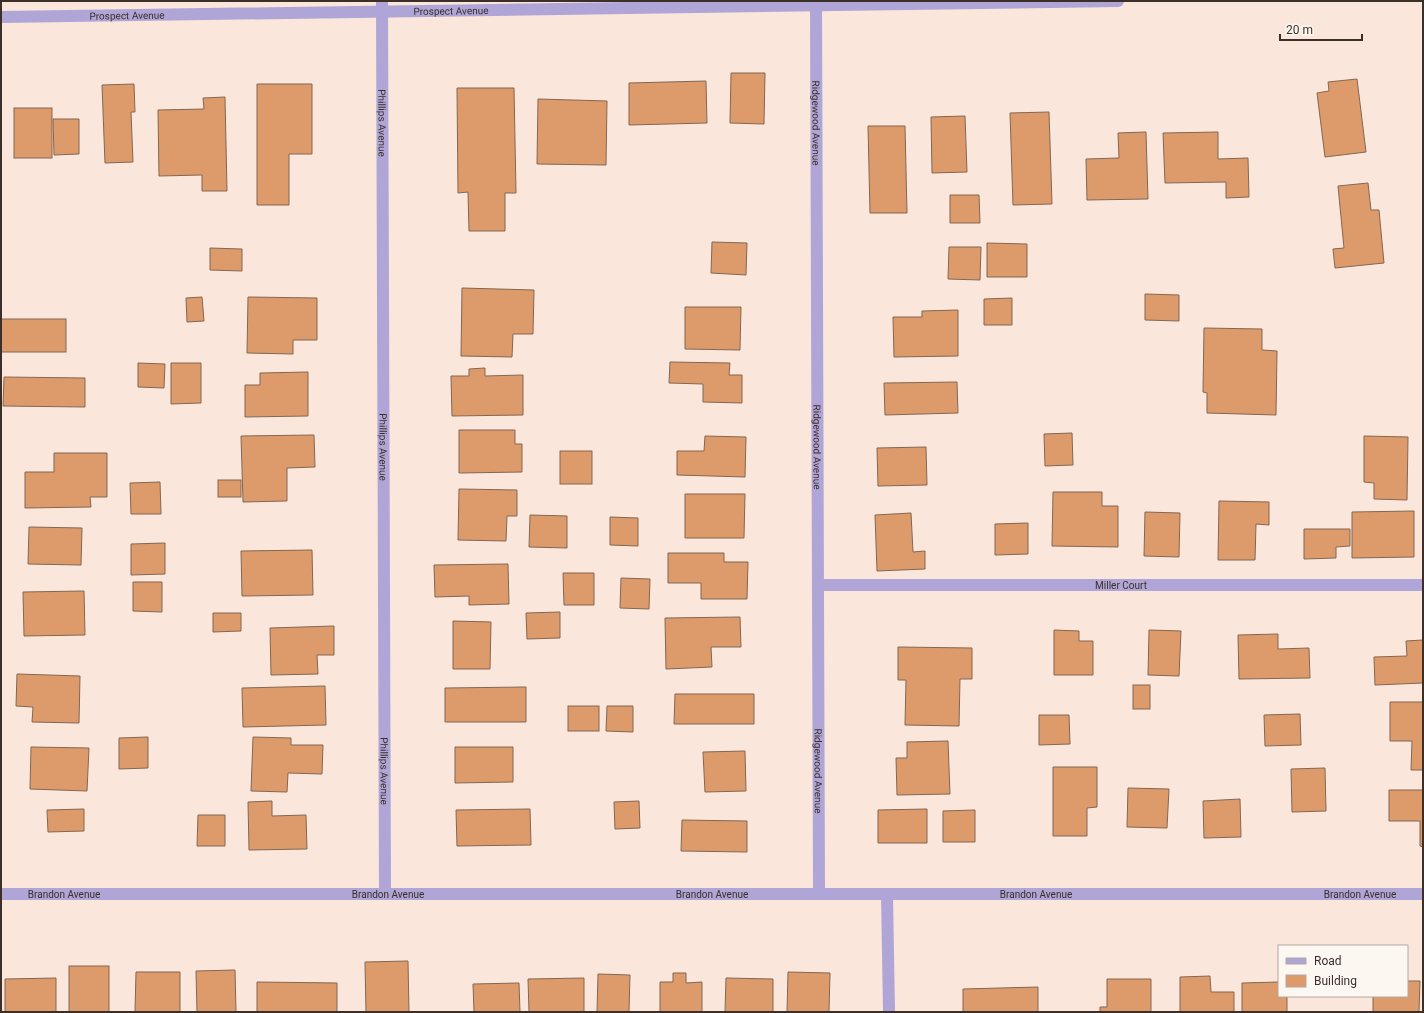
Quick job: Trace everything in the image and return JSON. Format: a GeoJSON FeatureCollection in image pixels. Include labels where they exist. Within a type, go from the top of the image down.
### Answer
{"type":"FeatureCollection","features":[{"type":"Feature","properties":{"kind":"street","name":"Prospect Avenue"},"geometry":{"type":"LineString","coordinates":[[1,17],[382,6],[1118,1]]}},
{"type":"Feature","properties":{"kind":"street","name":"Ridgewood Avenue"},"geometry":{"type":"LineString","coordinates":[[816,3],[819,894]]}},
{"type":"Feature","properties":{"kind":"street","name":"Phillips Avenue"},"geometry":{"type":"LineString","coordinates":[[382,6],[385,894]]}},
{"type":"Feature","properties":{"kind":"street","name":"Miller Court"},"geometry":{"type":"LineString","coordinates":[[818,585],[1423,585]]}},
{"type":"Feature","properties":{"kind":"street","name":"Brandon Avenue"},"geometry":{"type":"LineString","coordinates":[[1,894],[1423,894]]}},
{"type":"Feature","properties":{"kind":"street"},"geometry":{"type":"LineString","coordinates":[[887,894],[889,1012]]}},
{"type":"Feature","properties":{"kind":"building"},"geometry":{"type":"Polygon","coordinates":[[[731,73],[765,73],[764,124],[730,123],[731,73]]]}},
{"type":"Feature","properties":{"kind":"building"},"geometry":{"type":"Polygon","coordinates":[[[1357,79],[1366,152],[1325,157],[1317,93],[1329,91],[1328,82],[1357,79]]]}},
{"type":"Feature","properties":{"kind":"building"},"geometry":{"type":"Polygon","coordinates":[[[706,81],[707,123],[629,125],[629,83],[706,81]]]}},
{"type":"Feature","properties":{"kind":"building"},"geometry":{"type":"Polygon","coordinates":[[[134,84],[135,112],[131,112],[133,162],[105,163],[102,85],[134,84]]]}},
{"type":"Feature","properties":{"kind":"building"},"geometry":{"type":"Polygon","coordinates":[[[257,84],[312,84],[312,154],[289,154],[289,205],[257,205],[257,84]]]}},
{"type":"Feature","properties":{"kind":"building"},"geometry":{"type":"Polygon","coordinates":[[[457,88],[514,88],[516,193],[505,193],[505,231],[469,231],[468,192],[458,193],[457,88]]]}},
{"type":"Feature","properties":{"kind":"building"},"geometry":{"type":"Polygon","coordinates":[[[225,97],[227,191],[202,191],[202,175],[159,176],[158,110],[204,109],[203,98],[225,97]]]}},
{"type":"Feature","properties":{"kind":"building"},"geometry":{"type":"Polygon","coordinates":[[[538,99],[607,101],[606,165],[537,164],[538,99]]]}},
{"type":"Feature","properties":{"kind":"building"},"geometry":{"type":"Polygon","coordinates":[[[14,108],[52,108],[52,158],[14,158],[14,108]]]}},
{"type":"Feature","properties":{"kind":"building"},"geometry":{"type":"Polygon","coordinates":[[[1049,112],[1052,204],[1013,205],[1010,113],[1049,112]]]}},
{"type":"Feature","properties":{"kind":"building"},"geometry":{"type":"Polygon","coordinates":[[[965,116],[967,172],[932,173],[931,117],[965,116]]]}},
{"type":"Feature","properties":{"kind":"building"},"geometry":{"type":"Polygon","coordinates":[[[53,119],[79,119],[79,154],[54,155],[53,119]]]}},
{"type":"Feature","properties":{"kind":"building"},"geometry":{"type":"Polygon","coordinates":[[[868,126],[905,126],[907,213],[870,213],[868,126]]]}},
{"type":"Feature","properties":{"kind":"building"},"geometry":{"type":"Polygon","coordinates":[[[1146,132],[1148,199],[1087,200],[1086,159],[1119,158],[1118,133],[1146,132]]]}},
{"type":"Feature","properties":{"kind":"building"},"geometry":{"type":"Polygon","coordinates":[[[1218,132],[1218,159],[1248,158],[1249,197],[1226,198],[1226,182],[1165,183],[1163,133],[1218,132]]]}},
{"type":"Feature","properties":{"kind":"building"},"geometry":{"type":"Polygon","coordinates":[[[1368,183],[1371,210],[1379,210],[1384,263],[1335,268],[1333,249],[1344,248],[1338,186],[1368,183]]]}},
{"type":"Feature","properties":{"kind":"building"},"geometry":{"type":"Polygon","coordinates":[[[950,195],[979,195],[980,223],[950,223],[950,195]]]}},
{"type":"Feature","properties":{"kind":"building"},"geometry":{"type":"Polygon","coordinates":[[[712,242],[747,243],[746,275],[711,273],[712,242]]]}},
{"type":"Feature","properties":{"kind":"building"},"geometry":{"type":"Polygon","coordinates":[[[987,243],[1027,244],[1027,277],[987,277],[987,243]]]}},
{"type":"Feature","properties":{"kind":"building"},"geometry":{"type":"Polygon","coordinates":[[[949,247],[981,247],[980,280],[948,279],[949,247]]]}},
{"type":"Feature","properties":{"kind":"building"},"geometry":{"type":"Polygon","coordinates":[[[210,248],[242,249],[242,271],[210,270],[210,248]]]}},
{"type":"Feature","properties":{"kind":"building"},"geometry":{"type":"Polygon","coordinates":[[[462,288],[534,290],[533,334],[513,334],[512,357],[461,356],[462,288]]]}},
{"type":"Feature","properties":{"kind":"building"},"geometry":{"type":"Polygon","coordinates":[[[1145,294],[1179,295],[1179,321],[1145,320],[1145,294]]]}},
{"type":"Feature","properties":{"kind":"building"},"geometry":{"type":"Polygon","coordinates":[[[202,297],[204,321],[187,322],[186,298],[202,297]]]}},
{"type":"Feature","properties":{"kind":"building"},"geometry":{"type":"Polygon","coordinates":[[[248,297],[317,298],[317,340],[293,340],[293,354],[247,353],[248,297]]]}},
{"type":"Feature","properties":{"kind":"building"},"geometry":{"type":"Polygon","coordinates":[[[1012,298],[1012,325],[984,325],[984,299],[1012,298]]]}},
{"type":"Feature","properties":{"kind":"building"},"geometry":{"type":"Polygon","coordinates":[[[685,307],[741,307],[740,350],[685,349],[685,307]]]}},
{"type":"Feature","properties":{"kind":"building"},"geometry":{"type":"Polygon","coordinates":[[[958,310],[958,356],[894,357],[893,317],[922,317],[922,311],[958,310]]]}},
{"type":"Feature","properties":{"kind":"building"},"geometry":{"type":"Polygon","coordinates":[[[1,319],[66,319],[66,352],[1,352],[1,319]]]}},
{"type":"Feature","properties":{"kind":"building"},"geometry":{"type":"Polygon","coordinates":[[[1204,328],[1262,329],[1262,350],[1277,351],[1276,415],[1207,413],[1207,393],[1203,392],[1204,328]]]}},
{"type":"Feature","properties":{"kind":"building"},"geometry":{"type":"Polygon","coordinates":[[[670,362],[730,363],[729,375],[742,375],[742,403],[703,402],[703,384],[669,383],[670,362]]]}},
{"type":"Feature","properties":{"kind":"building"},"geometry":{"type":"Polygon","coordinates":[[[138,363],[165,364],[164,388],[138,387],[138,363]]]}},
{"type":"Feature","properties":{"kind":"building"},"geometry":{"type":"Polygon","coordinates":[[[171,363],[201,363],[201,403],[171,404],[171,363]]]}},
{"type":"Feature","properties":{"kind":"building"},"geometry":{"type":"Polygon","coordinates":[[[485,368],[485,376],[523,375],[523,415],[452,416],[451,376],[469,376],[469,369],[485,368]]]}},
{"type":"Feature","properties":{"kind":"building"},"geometry":{"type":"Polygon","coordinates":[[[308,372],[308,416],[245,417],[245,385],[260,385],[260,373],[308,372]]]}},
{"type":"Feature","properties":{"kind":"building"},"geometry":{"type":"Polygon","coordinates":[[[4,377],[85,378],[85,407],[3,406],[4,377]]]}},
{"type":"Feature","properties":{"kind":"building"},"geometry":{"type":"Polygon","coordinates":[[[957,382],[958,413],[885,415],[884,383],[957,382]]]}},
{"type":"Feature","properties":{"kind":"building"},"geometry":{"type":"Polygon","coordinates":[[[459,430],[515,430],[515,444],[522,444],[522,472],[459,473],[459,430]]]}},
{"type":"Feature","properties":{"kind":"building"},"geometry":{"type":"Polygon","coordinates":[[[1072,433],[1073,465],[1045,466],[1044,434],[1072,433]]]}},
{"type":"Feature","properties":{"kind":"building"},"geometry":{"type":"Polygon","coordinates":[[[314,435],[315,467],[287,468],[287,501],[243,502],[241,436],[314,435]]]}},
{"type":"Feature","properties":{"kind":"building"},"geometry":{"type":"Polygon","coordinates":[[[705,436],[746,437],[745,477],[677,475],[677,451],[704,451],[705,436]]]}},
{"type":"Feature","properties":{"kind":"building"},"geometry":{"type":"Polygon","coordinates":[[[1364,436],[1408,437],[1407,500],[1374,499],[1374,483],[1364,482],[1364,436]]]}},
{"type":"Feature","properties":{"kind":"building"},"geometry":{"type":"Polygon","coordinates":[[[926,447],[927,485],[878,486],[877,448],[926,447]]]}},
{"type":"Feature","properties":{"kind":"building"},"geometry":{"type":"Polygon","coordinates":[[[560,451],[592,451],[592,484],[560,484],[560,451]]]}},
{"type":"Feature","properties":{"kind":"building"},"geometry":{"type":"Polygon","coordinates":[[[54,453],[107,453],[107,497],[90,497],[91,507],[25,508],[25,472],[54,472],[54,453]]]}},
{"type":"Feature","properties":{"kind":"building"},"geometry":{"type":"Polygon","coordinates":[[[218,480],[241,480],[241,497],[218,497],[218,480]]]}},
{"type":"Feature","properties":{"kind":"building"},"geometry":{"type":"Polygon","coordinates":[[[160,482],[161,514],[131,514],[130,483],[160,482]]]}},
{"type":"Feature","properties":{"kind":"building"},"geometry":{"type":"Polygon","coordinates":[[[459,489],[517,490],[517,516],[507,516],[506,541],[458,540],[459,489]]]}},
{"type":"Feature","properties":{"kind":"building"},"geometry":{"type":"Polygon","coordinates":[[[1053,492],[1102,492],[1102,506],[1118,506],[1118,547],[1052,546],[1053,492]]]}},
{"type":"Feature","properties":{"kind":"building"},"geometry":{"type":"Polygon","coordinates":[[[685,494],[745,494],[744,538],[685,538],[685,494]]]}},
{"type":"Feature","properties":{"kind":"building"},"geometry":{"type":"Polygon","coordinates":[[[1219,501],[1269,502],[1269,525],[1256,524],[1255,560],[1218,560],[1219,501]]]}},
{"type":"Feature","properties":{"kind":"building"},"geometry":{"type":"Polygon","coordinates":[[[1414,511],[1414,557],[1352,558],[1352,512],[1414,511]]]}},
{"type":"Feature","properties":{"kind":"building"},"geometry":{"type":"Polygon","coordinates":[[[1145,512],[1180,513],[1179,557],[1144,556],[1145,512]]]}},
{"type":"Feature","properties":{"kind":"building"},"geometry":{"type":"Polygon","coordinates":[[[911,513],[913,552],[925,551],[925,569],[877,571],[875,515],[911,513]]]}},
{"type":"Feature","properties":{"kind":"building"},"geometry":{"type":"Polygon","coordinates":[[[530,515],[567,516],[567,548],[529,547],[530,515]]]}},
{"type":"Feature","properties":{"kind":"building"},"geometry":{"type":"Polygon","coordinates":[[[610,517],[638,518],[638,546],[610,545],[610,517]]]}},
{"type":"Feature","properties":{"kind":"building"},"geometry":{"type":"Polygon","coordinates":[[[1028,523],[1028,554],[995,555],[995,524],[1028,523]]]}},
{"type":"Feature","properties":{"kind":"building"},"geometry":{"type":"Polygon","coordinates":[[[29,527],[82,528],[81,565],[28,564],[29,527]]]}},
{"type":"Feature","properties":{"kind":"building"},"geometry":{"type":"Polygon","coordinates":[[[1304,529],[1350,529],[1350,546],[1336,547],[1336,558],[1304,559],[1304,529]]]}},
{"type":"Feature","properties":{"kind":"building"},"geometry":{"type":"Polygon","coordinates":[[[165,543],[165,574],[131,575],[131,544],[165,543]]]}},
{"type":"Feature","properties":{"kind":"building"},"geometry":{"type":"Polygon","coordinates":[[[312,550],[313,595],[242,596],[241,551],[312,550]]]}},
{"type":"Feature","properties":{"kind":"building"},"geometry":{"type":"Polygon","coordinates":[[[668,553],[724,553],[724,562],[748,562],[747,599],[701,599],[701,583],[668,583],[668,553]]]}},
{"type":"Feature","properties":{"kind":"building"},"geometry":{"type":"Polygon","coordinates":[[[508,564],[509,604],[469,605],[469,596],[435,597],[434,565],[508,564]]]}},
{"type":"Feature","properties":{"kind":"building"},"geometry":{"type":"Polygon","coordinates":[[[563,573],[594,573],[594,605],[564,605],[563,573]]]}},
{"type":"Feature","properties":{"kind":"building"},"geometry":{"type":"Polygon","coordinates":[[[621,578],[650,579],[649,609],[620,608],[621,578]]]}},
{"type":"Feature","properties":{"kind":"building"},"geometry":{"type":"Polygon","coordinates":[[[133,582],[162,582],[162,612],[133,611],[133,582]]]}},
{"type":"Feature","properties":{"kind":"building"},"geometry":{"type":"Polygon","coordinates":[[[84,591],[85,635],[24,636],[23,592],[84,591]]]}},
{"type":"Feature","properties":{"kind":"building"},"geometry":{"type":"Polygon","coordinates":[[[560,612],[560,638],[527,639],[526,613],[560,612]]]}},
{"type":"Feature","properties":{"kind":"building"},"geometry":{"type":"Polygon","coordinates":[[[213,613],[241,613],[241,631],[213,632],[213,613]]]}},
{"type":"Feature","properties":{"kind":"building"},"geometry":{"type":"Polygon","coordinates":[[[740,617],[741,647],[711,647],[712,667],[666,669],[665,618],[740,617]]]}},
{"type":"Feature","properties":{"kind":"building"},"geometry":{"type":"Polygon","coordinates":[[[453,621],[491,622],[490,669],[453,669],[453,621]]]}},
{"type":"Feature","properties":{"kind":"building"},"geometry":{"type":"Polygon","coordinates":[[[334,626],[334,655],[317,655],[318,674],[271,675],[270,628],[334,626]]]}},
{"type":"Feature","properties":{"kind":"building"},"geometry":{"type":"Polygon","coordinates":[[[1054,630],[1079,631],[1079,641],[1093,641],[1093,675],[1054,675],[1054,630]]]}},
{"type":"Feature","properties":{"kind":"building"},"geometry":{"type":"Polygon","coordinates":[[[1149,630],[1181,631],[1179,676],[1148,675],[1149,630]]]}},
{"type":"Feature","properties":{"kind":"building"},"geometry":{"type":"Polygon","coordinates":[[[1278,634],[1278,649],[1309,648],[1310,678],[1239,679],[1238,635],[1278,634]]]}},
{"type":"Feature","properties":{"kind":"building"},"geometry":{"type":"Polygon","coordinates":[[[1423,640],[1423,683],[1375,685],[1374,657],[1407,656],[1406,641],[1423,640]]]}},
{"type":"Feature","properties":{"kind":"building"},"geometry":{"type":"Polygon","coordinates":[[[898,647],[972,648],[972,679],[960,679],[959,726],[905,725],[906,680],[898,680],[898,647]]]}},
{"type":"Feature","properties":{"kind":"building"},"geometry":{"type":"Polygon","coordinates":[[[17,674],[80,676],[79,723],[32,722],[33,707],[16,706],[17,674]]]}},
{"type":"Feature","properties":{"kind":"building"},"geometry":{"type":"Polygon","coordinates":[[[1133,685],[1150,685],[1150,709],[1133,709],[1133,685]]]}},
{"type":"Feature","properties":{"kind":"building"},"geometry":{"type":"Polygon","coordinates":[[[325,686],[326,725],[243,727],[242,688],[325,686]]]}},
{"type":"Feature","properties":{"kind":"building"},"geometry":{"type":"Polygon","coordinates":[[[526,687],[526,722],[445,722],[445,688],[526,687]]]}},
{"type":"Feature","properties":{"kind":"building"},"geometry":{"type":"Polygon","coordinates":[[[675,694],[754,694],[754,724],[674,724],[675,694]]]}},
{"type":"Feature","properties":{"kind":"building"},"geometry":{"type":"Polygon","coordinates":[[[1390,702],[1423,702],[1423,770],[1411,770],[1412,741],[1390,741],[1390,702]]]}},
{"type":"Feature","properties":{"kind":"building"},"geometry":{"type":"Polygon","coordinates":[[[568,706],[599,706],[599,731],[568,731],[568,706]]]}},
{"type":"Feature","properties":{"kind":"building"},"geometry":{"type":"Polygon","coordinates":[[[607,706],[633,706],[633,732],[606,731],[607,706]]]}},
{"type":"Feature","properties":{"kind":"building"},"geometry":{"type":"Polygon","coordinates":[[[1300,714],[1301,745],[1265,746],[1264,715],[1300,714]]]}},
{"type":"Feature","properties":{"kind":"building"},"geometry":{"type":"Polygon","coordinates":[[[1039,715],[1069,715],[1070,744],[1039,745],[1039,715]]]}},
{"type":"Feature","properties":{"kind":"building"},"geometry":{"type":"Polygon","coordinates":[[[148,737],[148,768],[119,769],[119,738],[148,737]]]}},
{"type":"Feature","properties":{"kind":"building"},"geometry":{"type":"Polygon","coordinates":[[[253,737],[291,738],[291,745],[323,745],[322,774],[288,773],[287,792],[251,791],[253,737]]]}},
{"type":"Feature","properties":{"kind":"building"},"geometry":{"type":"Polygon","coordinates":[[[948,741],[950,794],[897,795],[896,758],[907,758],[907,742],[948,741]]]}},
{"type":"Feature","properties":{"kind":"building"},"geometry":{"type":"Polygon","coordinates":[[[31,747],[89,748],[87,791],[30,789],[31,747]]]}},
{"type":"Feature","properties":{"kind":"building"},"geometry":{"type":"Polygon","coordinates":[[[455,747],[513,747],[513,782],[455,783],[455,747]]]}},
{"type":"Feature","properties":{"kind":"building"},"geometry":{"type":"Polygon","coordinates":[[[745,751],[746,791],[705,792],[703,752],[745,751]]]}},
{"type":"Feature","properties":{"kind":"building"},"geometry":{"type":"Polygon","coordinates":[[[1053,767],[1097,767],[1097,807],[1087,808],[1087,836],[1053,836],[1053,767]]]}},
{"type":"Feature","properties":{"kind":"building"},"geometry":{"type":"Polygon","coordinates":[[[1325,768],[1326,811],[1292,812],[1291,769],[1325,768]]]}},
{"type":"Feature","properties":{"kind":"building"},"geometry":{"type":"Polygon","coordinates":[[[1128,788],[1169,789],[1167,828],[1127,827],[1128,788]]]}},
{"type":"Feature","properties":{"kind":"building"},"geometry":{"type":"Polygon","coordinates":[[[1389,790],[1423,790],[1423,847],[1420,846],[1420,821],[1389,821],[1389,790]]]}},
{"type":"Feature","properties":{"kind":"building"},"geometry":{"type":"Polygon","coordinates":[[[1240,799],[1241,837],[1204,838],[1203,801],[1240,799]]]}},
{"type":"Feature","properties":{"kind":"building"},"geometry":{"type":"Polygon","coordinates":[[[272,801],[272,816],[306,815],[307,849],[249,850],[248,802],[272,801]]]}},
{"type":"Feature","properties":{"kind":"building"},"geometry":{"type":"Polygon","coordinates":[[[639,801],[640,828],[615,829],[614,802],[639,801]]]}},
{"type":"Feature","properties":{"kind":"building"},"geometry":{"type":"Polygon","coordinates":[[[84,809],[84,831],[48,832],[47,810],[84,809]]]}},
{"type":"Feature","properties":{"kind":"building"},"geometry":{"type":"Polygon","coordinates":[[[530,809],[531,845],[457,846],[456,810],[530,809]]]}},
{"type":"Feature","properties":{"kind":"building"},"geometry":{"type":"Polygon","coordinates":[[[927,809],[927,843],[878,843],[878,810],[927,809]]]}},
{"type":"Feature","properties":{"kind":"building"},"geometry":{"type":"Polygon","coordinates":[[[975,810],[975,842],[943,842],[943,811],[975,810]]]}},
{"type":"Feature","properties":{"kind":"building"},"geometry":{"type":"Polygon","coordinates":[[[198,815],[225,815],[225,846],[197,846],[198,815]]]}},
{"type":"Feature","properties":{"kind":"building"},"geometry":{"type":"Polygon","coordinates":[[[682,820],[747,821],[747,852],[681,851],[682,820]]]}},
{"type":"Feature","properties":{"kind":"building"},"geometry":{"type":"Polygon","coordinates":[[[408,961],[409,1012],[366,1012],[365,962],[408,961]]]}},
{"type":"Feature","properties":{"kind":"building"},"geometry":{"type":"Polygon","coordinates":[[[69,966],[109,966],[109,1012],[69,1012],[69,966]]]}},
{"type":"Feature","properties":{"kind":"building"},"geometry":{"type":"Polygon","coordinates":[[[235,970],[236,1012],[197,1012],[196,971],[235,970]]]}},
{"type":"Feature","properties":{"kind":"building"},"geometry":{"type":"Polygon","coordinates":[[[136,972],[180,972],[180,1012],[135,1012],[136,972]]]}},
{"type":"Feature","properties":{"kind":"building"},"geometry":{"type":"Polygon","coordinates":[[[788,972],[830,973],[829,1012],[787,1012],[788,972]]]}},
{"type":"Feature","properties":{"kind":"building"},"geometry":{"type":"Polygon","coordinates":[[[673,973],[686,973],[686,983],[702,982],[702,1012],[660,1012],[660,982],[673,982],[673,973]]]}},
{"type":"Feature","properties":{"kind":"building"},"geometry":{"type":"Polygon","coordinates":[[[598,974],[630,975],[629,1012],[597,1012],[598,974]]]}},
{"type":"Feature","properties":{"kind":"building"},"geometry":{"type":"Polygon","coordinates":[[[1210,976],[1211,992],[1234,992],[1234,1012],[1180,1012],[1180,977],[1210,976]]]}},
{"type":"Feature","properties":{"kind":"building"},"geometry":{"type":"Polygon","coordinates":[[[56,978],[56,1012],[5,1012],[5,979],[56,978]]]}},
{"type":"Feature","properties":{"kind":"building"},"geometry":{"type":"Polygon","coordinates":[[[584,978],[584,1012],[529,1012],[528,979],[584,978]]]}},
{"type":"Feature","properties":{"kind":"building"},"geometry":{"type":"Polygon","coordinates":[[[726,978],[773,979],[773,1012],[725,1012],[726,978]]]}},
{"type":"Feature","properties":{"kind":"building"},"geometry":{"type":"Polygon","coordinates":[[[1107,979],[1151,979],[1151,1012],[1100,1012],[1100,1007],[1107,1007],[1107,979]]]}},
{"type":"Feature","properties":{"kind":"building"},"geometry":{"type":"Polygon","coordinates":[[[1408,981],[1420,981],[1419,1012],[1373,1012],[1373,997],[1408,997],[1408,981]]]}},
{"type":"Feature","properties":{"kind":"building"},"geometry":{"type":"Polygon","coordinates":[[[257,982],[337,983],[337,1012],[257,1012],[257,982]]]}},
{"type":"Feature","properties":{"kind":"building"},"geometry":{"type":"Polygon","coordinates":[[[1278,982],[1278,997],[1287,997],[1287,1012],[1242,1012],[1242,983],[1278,982]]]}},
{"type":"Feature","properties":{"kind":"building"},"geometry":{"type":"Polygon","coordinates":[[[519,983],[520,1012],[474,1012],[473,984],[519,983]]]}},
{"type":"Feature","properties":{"kind":"building"},"geometry":{"type":"Polygon","coordinates":[[[1038,987],[1038,1012],[963,1012],[963,989],[1038,987]]]}}]}
